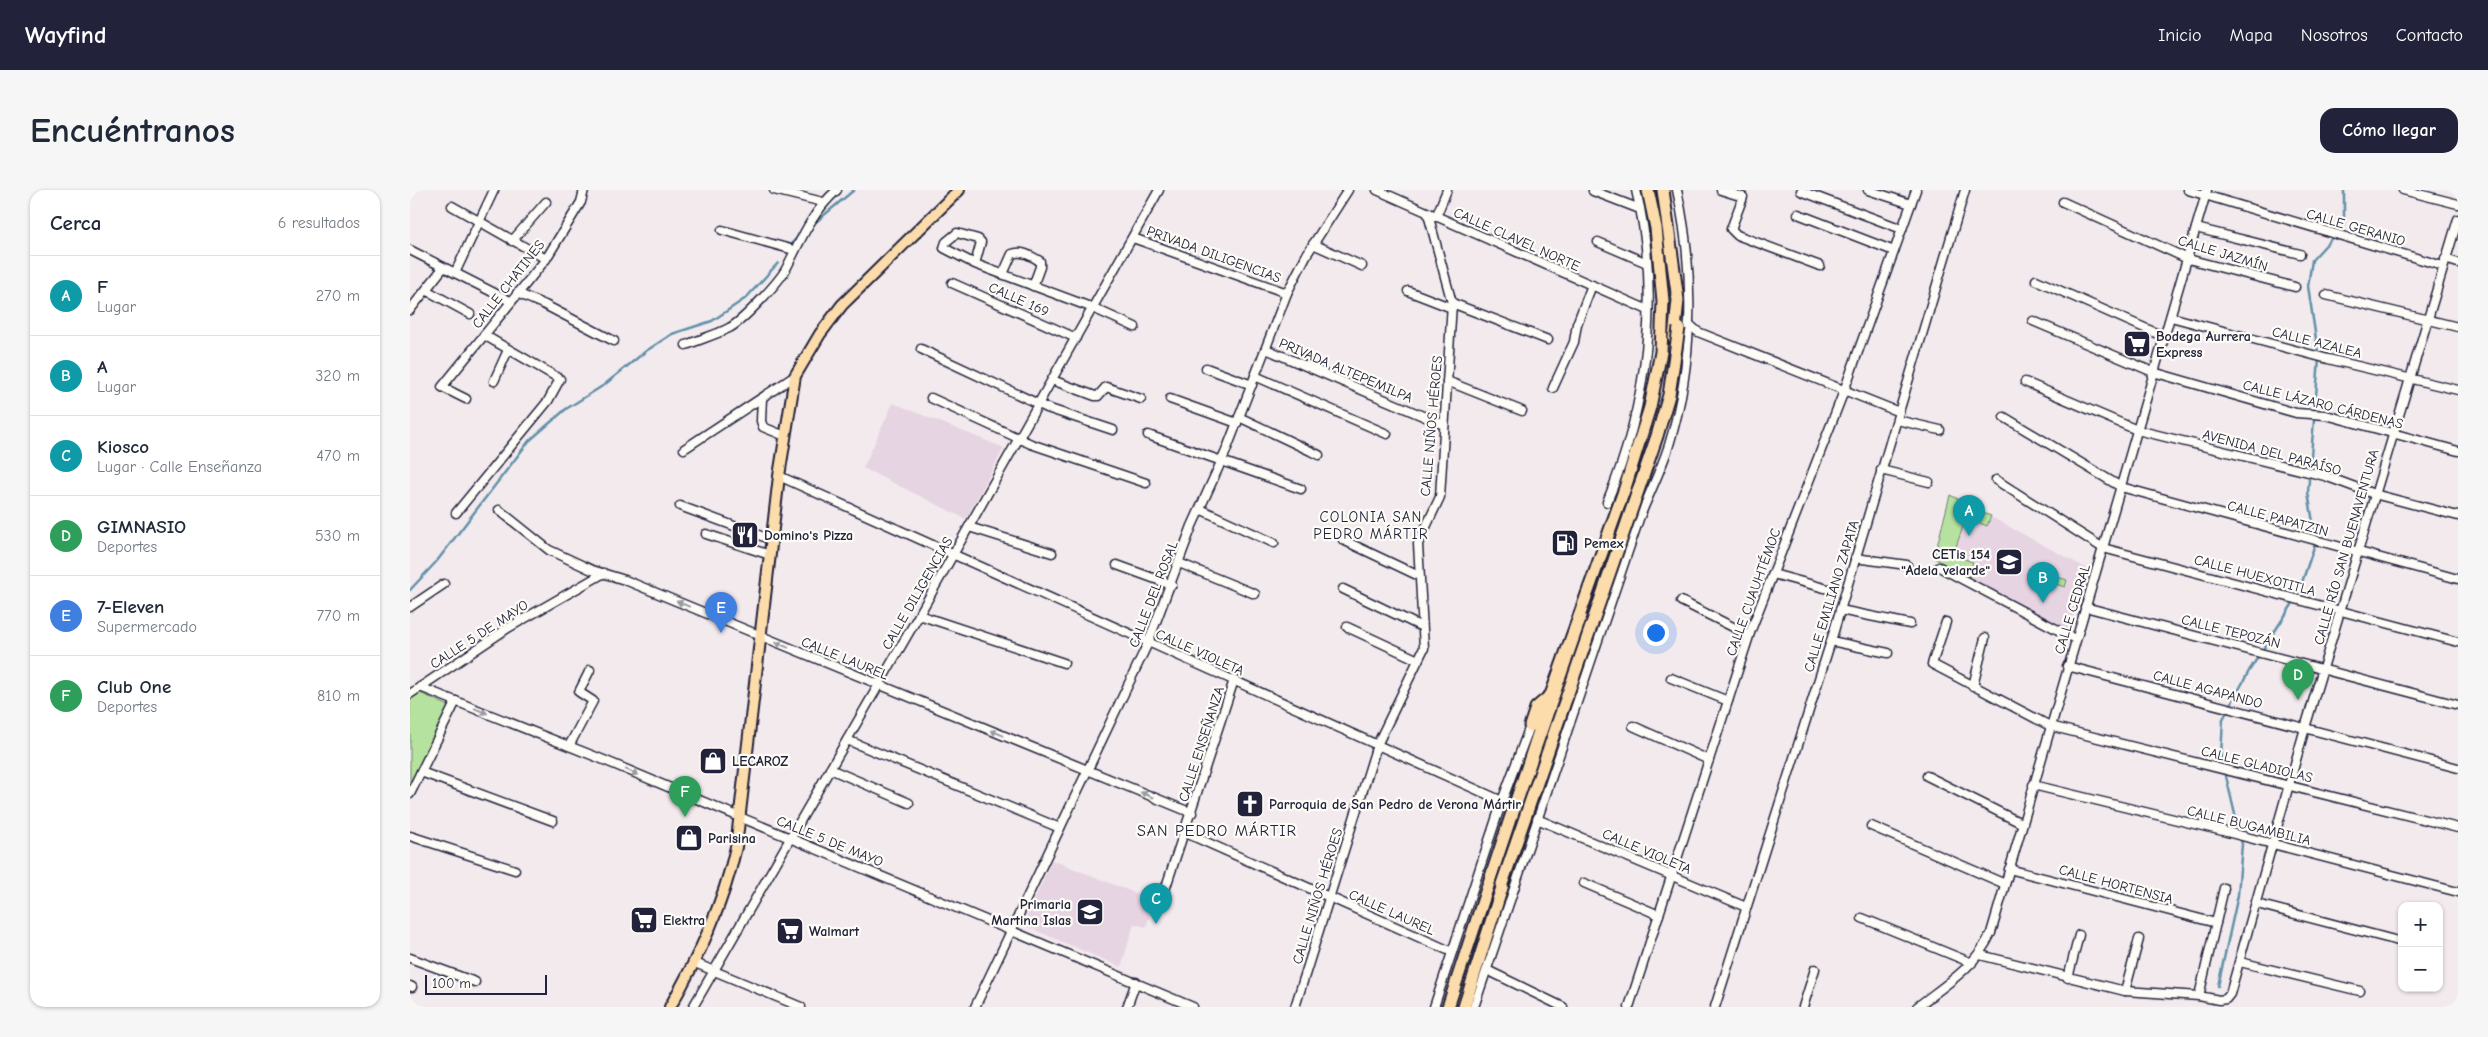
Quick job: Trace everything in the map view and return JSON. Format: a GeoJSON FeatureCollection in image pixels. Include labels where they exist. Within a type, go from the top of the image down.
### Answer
{"type":"FeatureCollection","features":[{"type":"Feature","properties":{"kind":"highway"},"geometry":{"type":"LineString","coordinates":[[1448,1007],[1551,695],[1625,488],[1642,435],[1656,378],[1661,352],[1663,301],[1656,228],[1648,190]]}},
{"type":"Feature","properties":{"kind":"highway"},"geometry":{"type":"LineString","coordinates":[[1455,1007],[1652,420],[1662,378],[1669,311],[1666,242],[1657,190]]}},
{"type":"Feature","properties":{"kind":"highway"},"geometry":{"type":"LineString","coordinates":[[1462,1007],[1584,634],[1634,517],[1662,415],[1669,385],[1678,300],[1663,190]]}},
{"type":"Feature","properties":{"kind":"highway"},"geometry":{"type":"LineString","coordinates":[[1462,1007],[1502,884],[1626,531],[1669,395],[1678,350],[1681,302],[1675,223],[1668,190]]}},
{"type":"Feature","properties":{"kind":"highway"},"geometry":{"type":"LineString","coordinates":[[1530,726],[1536,708],[1551,695]]}},
{"type":"Feature","properties":{"kind":"main road"},"geometry":{"type":"LineString","coordinates":[[670,1007],[695,963],[724,894],[736,847],[741,818],[779,476],[796,376],[820,334],[842,305],[959,190]]}},
{"type":"Feature","properties":{"kind":"street"},"geometry":{"type":"LineString","coordinates":[[454,274],[494,190]]}},
{"type":"Feature","properties":{"kind":"street","name":"CALLE CHATINES"},"geometry":{"type":"LineString","coordinates":[[466,399],[442,387],[546,258],[580,202],[584,190]]}},
{"type":"Feature","properties":{"kind":"street"},"geometry":{"type":"LineString","coordinates":[[774,190],[785,191],[823,202]]}},
{"type":"Feature","properties":{"kind":"street"},"geometry":{"type":"LineString","coordinates":[[686,345],[732,327],[773,286],[786,269],[794,250],[823,202],[833,190]]}},
{"type":"Feature","properties":{"kind":"street","name":"CALLE DILIGENCIAS"},"geometry":{"type":"LineString","coordinates":[[697,1006],[713,971],[879,685],[1159,190]]}},
{"type":"Feature","properties":{"kind":"street","name":"CALLE DEL ROSAL"},"geometry":{"type":"LineString","coordinates":[[975,1007],[1148,643],[1287,293],[1313,244],[1348,190]]}},
{"type":"Feature","properties":{"kind":"street","name":"CALLE CLAVEL NORTE"},"geometry":{"type":"LineString","coordinates":[[1377,190],[1432,216],[1648,310]]}},
{"type":"Feature","properties":{"kind":"street"},"geometry":{"type":"LineString","coordinates":[[1432,216],[1447,190]]}},
{"type":"Feature","properties":{"kind":"street"},"geometry":{"type":"LineString","coordinates":[[1607,502],[1620,470],[1637,406],[1644,368],[1648,310],[1647,263],[1636,190]]}},
{"type":"Feature","properties":{"kind":"street"},"geometry":{"type":"LineString","coordinates":[[1474,1007],[1537,819],[1634,517],[1669,446],[1682,389],[1689,324],[1684,227],[1677,190]]}},
{"type":"Feature","properties":{"kind":"street"},"geometry":{"type":"LineString","coordinates":[[1721,190],[1743,197],[1731,229],[1737,235],[1820,266]]}},
{"type":"Feature","properties":{"kind":"street"},"geometry":{"type":"LineString","coordinates":[[1868,190],[1911,204]]}},
{"type":"Feature","properties":{"kind":"street","name":"CALLE CUAUHTÉMOC"},"geometry":{"type":"LineString","coordinates":[[1629,1007],[1749,635],[1844,391],[1916,190]]}},
{"type":"Feature","properties":{"kind":"street","name":"CALLE EMILIANO ZAPATA"},"geometry":{"type":"LineString","coordinates":[[1715,1007],[1831,641],[1965,190]]}},
{"type":"Feature","properties":{"kind":"street","name":"CALLE GERANIO"},"geometry":{"type":"LineString","coordinates":[[2188,190],[2206,193],[2353,240],[2444,263],[2458,263]]}},
{"type":"Feature","properties":{"kind":"street"},"geometry":{"type":"LineString","coordinates":[[2403,190],[2458,204]]}},
{"type":"Feature","properties":{"kind":"street"},"geometry":{"type":"LineString","coordinates":[[1593,191],[1640,209]]}},
{"type":"Feature","properties":{"kind":"street"},"geometry":{"type":"LineString","coordinates":[[1801,191],[1902,229]]}},
{"type":"Feature","properties":{"kind":"street","name":"CALLE CEDRAL"},"geometry":{"type":"LineString","coordinates":[[1917,1007],[1980,955],[1991,933],[2067,666],[2121,488],[2206,193]]}},
{"type":"Feature","properties":{"kind":"street"},"geometry":{"type":"LineString","coordinates":[[512,241],[546,202]]}},
{"type":"Feature","properties":{"kind":"street","name":"CALLE JAZMÍN"},"geometry":{"type":"LineString","coordinates":[[2063,202],[2188,259],[2295,287]]}},
{"type":"Feature","properties":{"kind":"street"},"geometry":{"type":"LineString","coordinates":[[452,206],[512,241],[546,258]]}},
{"type":"Feature","properties":{"kind":"street"},"geometry":{"type":"LineString","coordinates":[[1798,214],[1894,251]]}},
{"type":"Feature","properties":{"kind":"street","name":"CALLE NIÑOS HÉROES"},"geometry":{"type":"LineString","coordinates":[[1295,1007],[1377,745],[1424,648],[1418,544],[1440,497],[1452,306],[1432,216]]}},
{"type":"Feature","properties":{"kind":"street","name":"CALLE RÍO SAN BUENAVENTURA"},"geometry":{"type":"LineString","coordinates":[[2199,996],[2219,1000],[2226,999],[2240,962],[2305,728],[2458,219]]}},
{"type":"Feature","properties":{"kind":"street"},"geometry":{"type":"LineString","coordinates":[[2196,228],[2300,254]]}},
{"type":"Feature","properties":{"kind":"street"},"geometry":{"type":"LineString","coordinates":[[722,230],[794,250]]}},
{"type":"Feature","properties":{"kind":"street"},"geometry":{"type":"LineString","coordinates":[[975,264],[981,242],[978,239],[957,233],[946,242],[944,248],[975,264],[1093,308],[1135,327]]}},
{"type":"Feature","properties":{"kind":"street","name":"PRIVADA DILIGENCIAS"},"geometry":{"type":"LineString","coordinates":[[1133,238],[1287,293]]}},
{"type":"Feature","properties":{"kind":"street"},"geometry":{"type":"LineString","coordinates":[[1598,242],[1647,263]]}},
{"type":"Feature","properties":{"kind":"street"},"geometry":{"type":"LineString","coordinates":[[1313,244],[1362,266]]}},
{"type":"Feature","properties":{"kind":"street"},"geometry":{"type":"LineString","coordinates":[[410,250],[510,301]]}},
{"type":"Feature","properties":{"kind":"street"},"geometry":{"type":"LineString","coordinates":[[1003,274],[1012,254],[1018,252],[1032,256],[1040,261],[1040,267],[1033,286]]}},
{"type":"Feature","properties":{"kind":"street"},"geometry":{"type":"LineString","coordinates":[[410,310],[443,268]]}},
{"type":"Feature","properties":{"kind":"street"},"geometry":{"type":"LineString","coordinates":[[2036,280],[2165,337]]}},
{"type":"Feature","properties":{"kind":"street","name":"CALLE 169"},"geometry":{"type":"LineString","coordinates":[[952,283],[1076,338]]}},
{"type":"Feature","properties":{"kind":"street"},"geometry":{"type":"LineString","coordinates":[[1553,388],[1574,342],[1577,324],[1592,285]]}},
{"type":"Feature","properties":{"kind":"street"},"geometry":{"type":"LineString","coordinates":[[426,290],[470,314]]}},
{"type":"Feature","properties":{"kind":"street"},"geometry":{"type":"LineString","coordinates":[[1408,290],[1548,340]]}},
{"type":"Feature","properties":{"kind":"street"},"geometry":{"type":"LineString","coordinates":[[518,293],[614,341]]}},
{"type":"Feature","properties":{"kind":"street"},"geometry":{"type":"LineString","coordinates":[[2326,295],[2458,327]]}},
{"type":"Feature","properties":{"kind":"street","name":"CALLE AZALEA"},"geometry":{"type":"LineString","coordinates":[[2171,317],[2328,359],[2410,377],[2458,390]]}},
{"type":"Feature","properties":{"kind":"street","name":"CALLE LÁZARO CÁRDENAS"},"geometry":{"type":"LineString","coordinates":[[2033,321],[2153,372],[2296,413],[2326,415],[2458,451]]}},
{"type":"Feature","properties":{"kind":"street"},"geometry":{"type":"LineString","coordinates":[[1689,324],[1698,332],[1844,391],[1898,416],[1940,430]]}},
{"type":"Feature","properties":{"kind":"street"},"geometry":{"type":"LineString","coordinates":[[456,513],[548,401],[560,378],[484,336]]}},
{"type":"Feature","properties":{"kind":"street"},"geometry":{"type":"LineString","coordinates":[[921,349],[1040,402],[1047,408],[1113,430]]}},
{"type":"Feature","properties":{"kind":"street","name":"PRIVADA ALTEPEMILPA"},"geometry":{"type":"LineString","coordinates":[[1266,349],[1444,426]]}},
{"type":"Feature","properties":{"kind":"street"},"geometry":{"type":"LineString","coordinates":[[494,381],[508,350]]}},
{"type":"Feature","properties":{"kind":"street"},"geometry":{"type":"LineString","coordinates":[[1206,368],[1252,385]]}},
{"type":"Feature","properties":{"kind":"street"},"geometry":{"type":"LineString","coordinates":[[684,449],[796,376]]}},
{"type":"Feature","properties":{"kind":"street"},"geometry":{"type":"LineString","coordinates":[[1255,376],[1386,434]]}},
{"type":"Feature","properties":{"kind":"street"},"geometry":{"type":"LineString","coordinates":[[1052,380],[1095,396],[1098,396],[1106,387],[1141,399]]}},
{"type":"Feature","properties":{"kind":"street"},"geometry":{"type":"LineString","coordinates":[[1447,381],[1522,410]]}},
{"type":"Feature","properties":{"kind":"street","name":"AVENIDA DEL PARAÍSO"},"geometry":{"type":"LineString","coordinates":[[2025,382],[2137,430],[2325,476],[2374,494],[2458,516]]}},
{"type":"Feature","properties":{"kind":"street"},"geometry":{"type":"LineString","coordinates":[[762,398],[761,422],[763,427],[785,436]]}},
{"type":"Feature","properties":{"kind":"street"},"geometry":{"type":"LineString","coordinates":[[931,398],[1019,439],[1146,483]]}},
{"type":"Feature","properties":{"kind":"street"},"geometry":{"type":"LineString","coordinates":[[1170,399],[1238,420],[1319,455]]}},
{"type":"Feature","properties":{"kind":"street","name":"CALLE PAPATZIN"},"geometry":{"type":"LineString","coordinates":[[2004,417],[2121,488],[2458,579]]}},
{"type":"Feature","properties":{"kind":"street"},"geometry":{"type":"LineString","coordinates":[[1148,435],[1301,490]]}},
{"type":"Feature","properties":{"kind":"street"},"geometry":{"type":"LineString","coordinates":[[1881,470],[1929,482]]}},
{"type":"Feature","properties":{"kind":"street","name":"CALLE VIOLETA"},"geometry":{"type":"LineString","coordinates":[[779,476],[1502,801]]}},
{"type":"Feature","properties":{"kind":"street","name":"CALLE HUEXOTITLA"},"geometry":{"type":"LineString","coordinates":[[1996,480],[2103,548],[2458,642]]}},
{"type":"Feature","properties":{"kind":"street"},"geometry":{"type":"LineString","coordinates":[[680,506],[772,540]]}},
{"type":"Feature","properties":{"kind":"street","name":"CALLE LAUREL"},"geometry":{"type":"LineString","coordinates":[[499,510],[549,550],[567,560],[760,636],[1192,813]]}},
{"type":"Feature","properties":{"kind":"street"},"geometry":{"type":"LineString","coordinates":[[1200,510],[1274,542]]}},
{"type":"Feature","properties":{"kind":"street"},"geometry":{"type":"LineString","coordinates":[[969,527],[1052,553]]}},
{"type":"Feature","properties":{"kind":"street"},"geometry":{"type":"LineString","coordinates":[[706,534],[770,554]]}},
{"type":"Feature","properties":{"kind":"street"},"geometry":{"type":"LineString","coordinates":[[1343,540],[1419,576]]}},
{"type":"Feature","properties":{"kind":"street"},"geometry":{"type":"LineString","coordinates":[[1855,558],[1908,565]]}},
{"type":"Feature","properties":{"kind":"street"},"geometry":{"type":"LineString","coordinates":[[1179,563],[1255,594]]}},
{"type":"Feature","properties":{"kind":"street"},"geometry":{"type":"LineString","coordinates":[[1117,564],[1172,585]]}},
{"type":"Feature","properties":{"kind":"street"},"geometry":{"type":"LineString","coordinates":[[1939,567],[2075,639]]}},
{"type":"Feature","properties":{"kind":"street","name":"CALLE 5 DE MAYO"},"geometry":{"type":"LineString","coordinates":[[410,694],[508,628],[604,573]]}},
{"type":"Feature","properties":{"kind":"street"},"geometry":{"type":"LineString","coordinates":[[1773,574],[1828,589]]}},
{"type":"Feature","properties":{"kind":"street"},"geometry":{"type":"LineString","coordinates":[[410,607],[444,584]]}},
{"type":"Feature","properties":{"kind":"street"},"geometry":{"type":"LineString","coordinates":[[1343,589],[1422,627]]}},
{"type":"Feature","properties":{"kind":"street"},"geometry":{"type":"LineString","coordinates":[[1681,601],[1749,635]]}},
{"type":"Feature","properties":{"kind":"street","name":"CALLE TEPOZÁN"},"geometry":{"type":"LineString","coordinates":[[2085,607],[2275,655],[2458,705]]}},
{"type":"Feature","properties":{"kind":"street"},"geometry":{"type":"LineString","coordinates":[[1840,610],[1910,624]]}},
{"type":"Feature","properties":{"kind":"street"},"geometry":{"type":"LineString","coordinates":[[918,615],[1064,662]]}},
{"type":"Feature","properties":{"kind":"street","name":"CALLE GLADIOLAS"},"geometry":{"type":"LineString","coordinates":[[1946,622],[1932,664],[2050,726],[2458,828]]}},
{"type":"Feature","properties":{"kind":"street"},"geometry":{"type":"LineString","coordinates":[[1348,627],[1418,660]]}},
{"type":"Feature","properties":{"kind":"street"},"geometry":{"type":"LineString","coordinates":[[1973,686],[1985,638]]}},
{"type":"Feature","properties":{"kind":"street"},"geometry":{"type":"LineString","coordinates":[[1831,641],[1888,653]]}},
{"type":"Feature","properties":{"kind":"street","name":"CALLE AGAPANDO"},"geometry":{"type":"LineString","coordinates":[[2067,666],[2215,703],[2458,768]]}},
{"type":"Feature","properties":{"kind":"street"},"geometry":{"type":"LineString","coordinates":[[569,746],[594,701],[579,692],[590,670]]}},
{"type":"Feature","properties":{"kind":"street"},"geometry":{"type":"LineString","coordinates":[[1671,678],[1728,701]]}},
{"type":"Feature","properties":{"kind":"street","name":"CALLE ENSEÑANZA"},"geometry":{"type":"LineString","coordinates":[[1162,899],[1186,833],[1234,680]]}},
{"type":"Feature","properties":{"kind":"street","name":"CALLE 5 DE MAYO"},"geometry":{"type":"LineString","coordinates":[[420,687],[569,746],[789,839],[1012,929],[1193,1007]]}},
{"type":"Feature","properties":{"kind":"street"},"geometry":{"type":"LineString","coordinates":[[410,794],[456,701]]}},
{"type":"Feature","properties":{"kind":"street"},"geometry":{"type":"LineString","coordinates":[[1434,1007],[1502,801],[1530,726]]}},
{"type":"Feature","properties":{"kind":"street"},"geometry":{"type":"LineString","coordinates":[[1633,726],[1709,760]]}},
{"type":"Feature","properties":{"kind":"street"},"geometry":{"type":"LineString","coordinates":[[847,740],[1060,828]]}},
{"type":"Feature","properties":{"kind":"street"},"geometry":{"type":"LineString","coordinates":[[830,769],[909,803]]}},
{"type":"Feature","properties":{"kind":"street"},"geometry":{"type":"LineString","coordinates":[[421,772],[553,821]]}},
{"type":"Feature","properties":{"kind":"street"},"geometry":{"type":"LineString","coordinates":[[1928,776],[2022,823]]}},
{"type":"Feature","properties":{"kind":"street","name":"CALLE BUGAMBILIA"},"geometry":{"type":"LineString","coordinates":[[2033,786],[2233,834],[2458,892]]}},
{"type":"Feature","properties":{"kind":"street","name":"CALLE VIOLETA"},"geometry":{"type":"LineString","coordinates":[[1537,819],[1746,907]]}},
{"type":"Feature","properties":{"kind":"street"},"geometry":{"type":"LineString","coordinates":[[1871,826],[2005,884]]}},
{"type":"Feature","properties":{"kind":"street","name":"CALLE LAUREL"},"geometry":{"type":"LineString","coordinates":[[1186,833],[1452,952]]}},
{"type":"Feature","properties":{"kind":"street"},"geometry":{"type":"LineString","coordinates":[[410,836],[515,870]]}},
{"type":"Feature","properties":{"kind":"street","name":"CALLE HORTENSIA"},"geometry":{"type":"LineString","coordinates":[[2009,869],[2216,923]]}},
{"type":"Feature","properties":{"kind":"street"},"geometry":{"type":"LineString","coordinates":[[1584,883],[1659,915]]}},
{"type":"Feature","properties":{"kind":"street"},"geometry":{"type":"LineString","coordinates":[[1980,955],[2125,991],[2199,996],[2224,888]]}},
{"type":"Feature","properties":{"kind":"street"},"geometry":{"type":"LineString","coordinates":[[2257,904],[2398,941]]}},
{"type":"Feature","properties":{"kind":"street"},"geometry":{"type":"LineString","coordinates":[[1862,918],[1972,963]]}},
{"type":"Feature","properties":{"kind":"street"},"geometry":{"type":"LineString","coordinates":[[2068,978],[2079,935]]}},
{"type":"Feature","properties":{"kind":"street"},"geometry":{"type":"LineString","coordinates":[[2125,991],[2139,939]]}},
{"type":"Feature","properties":{"kind":"street"},"geometry":{"type":"LineString","coordinates":[[410,958],[475,982]]}},
{"type":"Feature","properties":{"kind":"street"},"geometry":{"type":"LineString","coordinates":[[2240,962],[2360,991]]}},
{"type":"Feature","properties":{"kind":"street"},"geometry":{"type":"LineString","coordinates":[[695,963],[801,1007]]}},
{"type":"Feature","properties":{"kind":"street"},"geometry":{"type":"LineString","coordinates":[[1802,1007],[1815,969]]}},
{"type":"Feature","properties":{"kind":"street"},"geometry":{"type":"LineString","coordinates":[[1486,970],[1562,1007]]}},
{"type":"Feature","properties":{"kind":"street"},"geometry":{"type":"LineString","coordinates":[[1127,1007],[1136,982]]}},
{"type":"Feature","properties":{"kind":"street"},"geometry":{"type":"LineString","coordinates":[[1541,1007],[1544,999]]}},
{"type":"Feature","properties":{"kind":"shaded area"},"geometry":{"type":"Polygon","coordinates":[[[893,403],[1004,448],[966,519],[863,468],[893,403]]]}},
{"type":"Feature","properties":{"kind":"shaded area","name":"CETis 154 \"Adela velarde\""},"geometry":{"type":"Polygon","coordinates":[[[1950,495],[2088,569],[2068,633],[1934,558],[1950,495]]]}},
{"type":"Feature","properties":{"kind":"shaded area","name":"Primaria Martina Islas"},"geometry":{"type":"Polygon","coordinates":[[[1052,860],[1155,901],[1146,927],[1134,924],[1121,967],[1023,925],[1052,860]]]}},
{"type":"Feature","properties":{"kind":"green space"},"geometry":{"type":"Polygon","coordinates":[[[1950,495],[1972,506],[1972,509],[1991,516],[1987,526],[1968,518],[1965,521],[1953,555],[1973,562],[1969,577],[1934,558],[1950,495]]]}},
{"type":"Feature","properties":{"kind":"green space"},"geometry":{"type":"Polygon","coordinates":[[[2029,568],[2067,580],[2065,587],[2027,575],[2029,568]]]}},
{"type":"Feature","properties":{"kind":"green space"},"geometry":{"type":"Polygon","coordinates":[[[418,692],[451,707],[410,788],[410,699],[418,692]]]}},
{"type":"Feature","properties":{"kind":"waterway"},"geometry":{"type":"LineString","coordinates":[[817,221],[854,190]]}},
{"type":"Feature","properties":{"kind":"waterway"},"geometry":{"type":"LineString","coordinates":[[2224,767],[2221,756],[2223,719],[2249,671],[2297,597],[2316,541],[2308,492],[2319,359],[2308,286],[2312,260],[2344,225],[2344,190]]}},
{"type":"Feature","properties":{"kind":"waterway"},"geometry":{"type":"LineString","coordinates":[[789,246],[799,236]]}},
{"type":"Feature","properties":{"kind":"waterway"},"geometry":{"type":"LineString","coordinates":[[410,590],[437,561],[529,441],[566,409],[604,385],[646,351],[672,334],[712,321],[746,298],[778,263]]}},
{"type":"Feature","properties":{"kind":"waterway"},"geometry":{"type":"LineString","coordinates":[[2218,986],[2238,895],[2242,844],[2225,772]]}},
{"type":"Feature","properties":{"kind":"place","name":"Bodega Aurrera Express"},"geometry":{"type":"Point","coordinates":[2137,344]}},
{"type":"Feature","properties":{"kind":"place","name":"Domino's Pizza"},"geometry":{"type":"Point","coordinates":[745,535]}},
{"type":"Feature","properties":{"kind":"place","name":"F"},"geometry":{"type":"Point","coordinates":[1969,536]}},
{"type":"Feature","properties":{"kind":"place","name":"Pemex"},"geometry":{"type":"Point","coordinates":[1565,543]}},
{"type":"Feature","properties":{"kind":"place","name":"CETis 154 \"Adela velarde\""},"geometry":{"type":"Point","coordinates":[2009,562]}},
{"type":"Feature","properties":{"kind":"place","name":"A"},"geometry":{"type":"Point","coordinates":[2043,603]}},
{"type":"Feature","properties":{"kind":"place","name":"7-Eleven"},"geometry":{"type":"Point","coordinates":[721,633]}},
{"type":"Feature","properties":{"kind":"place","name":"GIMNASIO"},"geometry":{"type":"Point","coordinates":[2298,700]}},
{"type":"Feature","properties":{"kind":"place","name":"LECAROZ"},"geometry":{"type":"Point","coordinates":[713,761]}},
{"type":"Feature","properties":{"kind":"place","name":"Parroquia de San Pedro de Verona Mártir"},"geometry":{"type":"Point","coordinates":[1250,804]}},
{"type":"Feature","properties":{"kind":"place","name":"Club One"},"geometry":{"type":"Point","coordinates":[685,817]}},
{"type":"Feature","properties":{"kind":"place","name":"Parisina"},"geometry":{"type":"Point","coordinates":[689,838]}},
{"type":"Feature","properties":{"kind":"place","name":"Primaria Martina Islas"},"geometry":{"type":"Point","coordinates":[1090,912]}},
{"type":"Feature","properties":{"kind":"place","name":"Elektra"},"geometry":{"type":"Point","coordinates":[644,920]}},
{"type":"Feature","properties":{"kind":"place","name":"Kiosco"},"geometry":{"type":"Point","coordinates":[1156,924]}},
{"type":"Feature","properties":{"kind":"place","name":"Walmart"},"geometry":{"type":"Point","coordinates":[790,931]}},
{"type":"Feature","properties":{"kind":"district","name":"COLONIA SAN PEDRO MÁRTIR"},"geometry":{"type":"Point","coordinates":[1371,526]}},
{"type":"Feature","properties":{"kind":"district","name":"SAN PEDRO MÁRTIR"},"geometry":{"type":"Point","coordinates":[1217,830]}}]}
